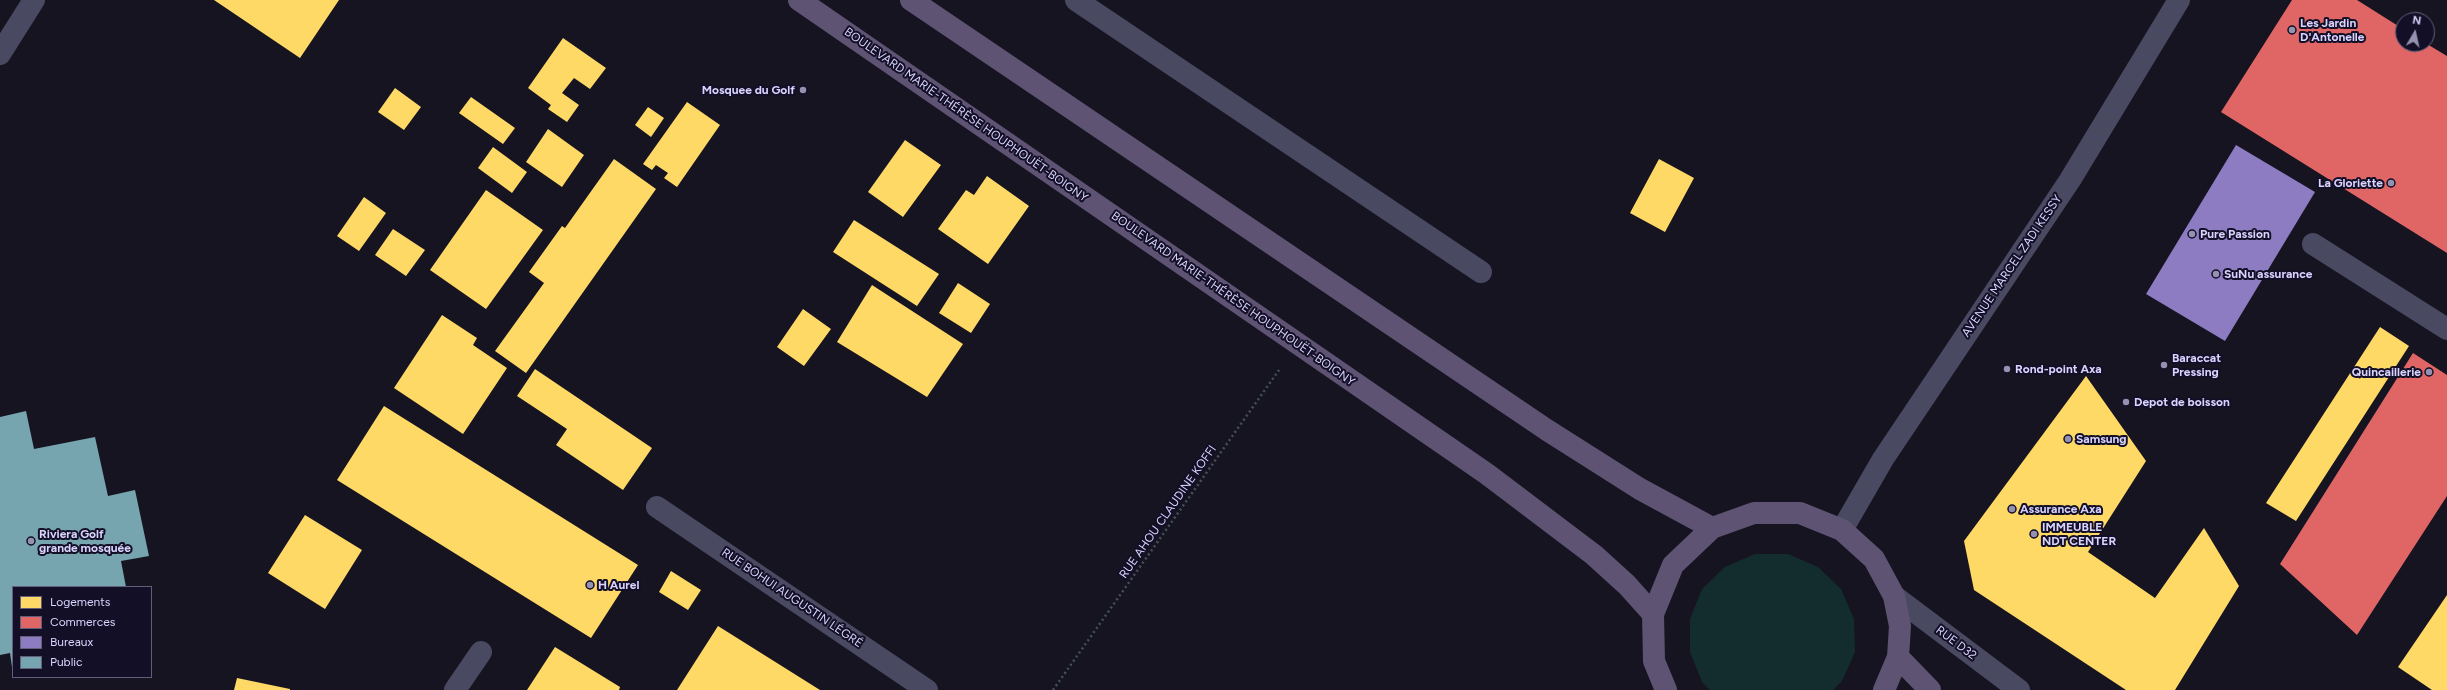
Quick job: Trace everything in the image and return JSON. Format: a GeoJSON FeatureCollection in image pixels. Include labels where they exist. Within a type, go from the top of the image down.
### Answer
{"type":"FeatureCollection","features":[{"type":"Feature","properties":{"kind":"main road","name":"BOULEVARD MARIE-THÉRÈSE HOUPHOUËT-BOIGNY"},"geometry":{"type":"LineString","coordinates":[[799,0],[1487,474],[1594,555],[1627,585],[1652,614]]}},
{"type":"Feature","properties":{"kind":"main road"},"geometry":{"type":"LineString","coordinates":[[911,0],[1547,430],[1640,489],[1712,528]]}},
{"type":"Feature","properties":{"kind":"main road"},"geometry":{"type":"LineString","coordinates":[[1666,690],[1654,661],[1652,614],[1672,565],[1712,528],[1754,513],[1800,513],[1842,530],[1874,559],[1894,596],[1900,626],[1898,657],[1884,690]]}},
{"type":"Feature","properties":{"kind":"main road"},"geometry":{"type":"LineString","coordinates":[[1898,657],[1930,690]]}},
{"type":"Feature","properties":{"kind":"street"},"geometry":{"type":"LineString","coordinates":[[0,54],[34,0]]}},
{"type":"Feature","properties":{"kind":"street"},"geometry":{"type":"LineString","coordinates":[[1076,0],[1481,272]]}},
{"type":"Feature","properties":{"kind":"street","name":"AVENUE MARCEL ZADI KESSY"},"geometry":{"type":"LineString","coordinates":[[1842,530],[1883,460],[2070,180],[2179,0]]}},
{"type":"Feature","properties":{"kind":"street"},"geometry":{"type":"LineString","coordinates":[[2313,244],[2447,329]]}},
{"type":"Feature","properties":{"kind":"street","name":"RUE BOHUI AUGUSTIN LÉGRÉ"},"geometry":{"type":"LineString","coordinates":[[657,507],[927,690]]}},
{"type":"Feature","properties":{"kind":"street","name":"RUE D32"},"geometry":{"type":"LineString","coordinates":[[1894,596],[2019,690]]}},
{"type":"Feature","properties":{"kind":"street"},"geometry":{"type":"LineString","coordinates":[[455,690],[481,652]]}},
{"type":"Feature","properties":{"kind":"path","name":"RUE AHOU CLAUDINE KOFFI"},"geometry":{"type":"LineString","coordinates":[[1053,690],[1297,343]]}},
{"type":"Feature","properties":{"kind":"green space"},"geometry":{"type":"Polygon","coordinates":[[[1755,554],[1788,554],[1818,567],[1841,589],[1854,619],[1855,652],[1842,681],[1833,690],[1710,690],[1702,682],[1690,652],[1690,619],[1702,589],[1725,567],[1755,554]]]}},
{"type":"Feature","properties":{"kind":"building: Logements"},"geometry":{"type":"Polygon","coordinates":[[[214,0],[339,0],[300,58],[214,0]]]}},
{"type":"Feature","properties":{"kind":"building: Logements"},"geometry":{"type":"Polygon","coordinates":[[[563,38],[606,68],[590,89],[574,78],[562,93],[579,105],[567,122],[548,109],[551,105],[528,88],[563,38]]]}},
{"type":"Feature","properties":{"kind":"building: Logements"},"geometry":{"type":"Polygon","coordinates":[[[395,88],[421,107],[404,130],[378,112],[395,88]]]}},
{"type":"Feature","properties":{"kind":"building: Logements"},"geometry":{"type":"Polygon","coordinates":[[[471,97],[515,128],[503,144],[459,113],[471,97]]]}},
{"type":"Feature","properties":{"kind":"building: Logements"},"geometry":{"type":"Polygon","coordinates":[[[687,102],[720,125],[677,187],[664,178],[668,173],[656,165],[652,170],[643,164],[687,102]]]}},
{"type":"Feature","properties":{"kind":"building: Logements"},"geometry":{"type":"Polygon","coordinates":[[[648,107],[664,118],[651,137],[635,125],[648,107]]]}},
{"type":"Feature","properties":{"kind":"building: Logements"},"geometry":{"type":"Polygon","coordinates":[[[548,129],[584,155],[562,187],[526,162],[548,129]]]}},
{"type":"Feature","properties":{"kind":"building: Logements"},"geometry":{"type":"Polygon","coordinates":[[[905,140],[941,165],[903,217],[868,192],[905,140]]]}},
{"type":"Feature","properties":{"kind":"building: Logements"},"geometry":{"type":"Polygon","coordinates":[[[493,147],[527,172],[512,193],[478,168],[493,147]]]}},
{"type":"Feature","properties":{"kind":"building: Logements"},"geometry":{"type":"Polygon","coordinates":[[[614,159],[656,189],[526,373],[495,351],[544,283],[529,272],[562,226],[565,228],[614,159]]]}},
{"type":"Feature","properties":{"kind":"building: Logements"},"geometry":{"type":"Polygon","coordinates":[[[1659,159],[1694,178],[1665,232],[1630,213],[1659,159]]]}},
{"type":"Feature","properties":{"kind":"building: Logements"},"geometry":{"type":"Polygon","coordinates":[[[987,176],[1029,206],[988,264],[938,229],[966,190],[974,195],[987,176]]]}},
{"type":"Feature","properties":{"kind":"building: Logements"},"geometry":{"type":"Polygon","coordinates":[[[486,190],[543,230],[486,309],[430,270],[486,190]]]}},
{"type":"Feature","properties":{"kind":"building: Logements"},"geometry":{"type":"Polygon","coordinates":[[[364,197],[386,213],[359,251],[337,236],[364,197]]]}},
{"type":"Feature","properties":{"kind":"building: Logements"},"geometry":{"type":"Polygon","coordinates":[[[854,220],[939,274],[917,306],[833,252],[854,220]]]}},
{"type":"Feature","properties":{"kind":"building: Logements"},"geometry":{"type":"Polygon","coordinates":[[[393,229],[425,250],[406,276],[375,255],[393,229]]]}},
{"type":"Feature","properties":{"kind":"building: Logements"},"geometry":{"type":"Polygon","coordinates":[[[958,283],[990,304],[971,333],[939,313],[958,283]]]}},
{"type":"Feature","properties":{"kind":"building: Logements"},"geometry":{"type":"Polygon","coordinates":[[[872,285],[963,344],[927,397],[837,342],[872,285]]]}},
{"type":"Feature","properties":{"kind":"building: Logements"},"geometry":{"type":"Polygon","coordinates":[[[803,309],[831,329],[804,366],[777,347],[803,309]]]}},
{"type":"Feature","properties":{"kind":"building: Logements"},"geometry":{"type":"Polygon","coordinates":[[[442,315],[477,338],[473,345],[507,368],[463,434],[394,388],[442,315]]]}},
{"type":"Feature","properties":{"kind":"building: Logements"},"geometry":{"type":"Polygon","coordinates":[[[2380,327],[2409,346],[2296,521],[2266,503],[2380,327]]]}},
{"type":"Feature","properties":{"kind":"building: Logements"},"geometry":{"type":"Polygon","coordinates":[[[535,369],[652,448],[623,490],[556,445],[567,429],[517,396],[535,369]]]}},
{"type":"Feature","properties":{"kind":"building: Logements","name":"IMMEUBLE NDT CENTER"},"geometry":{"type":"Polygon","coordinates":[[[2086,376],[2146,461],[2088,552],[2155,598],[2204,528],[2239,586],[2175,690],[2126,690],[1974,590],[1964,541],[2086,376]]]}},
{"type":"Feature","properties":{"kind":"building: Logements"},"geometry":{"type":"Polygon","coordinates":[[[384,406],[638,565],[591,638],[337,480],[384,406]]]}},
{"type":"Feature","properties":{"kind":"building: Logements"},"geometry":{"type":"Polygon","coordinates":[[[305,515],[362,550],[325,609],[268,573],[305,515]]]}},
{"type":"Feature","properties":{"kind":"building: Logements"},"geometry":{"type":"Polygon","coordinates":[[[671,571],[701,590],[688,610],[659,592],[671,571]]]}},
{"type":"Feature","properties":{"kind":"building: Logements"},"geometry":{"type":"Polygon","coordinates":[[[2447,595],[2447,690],[2432,690],[2398,667],[2447,595]]]}},
{"type":"Feature","properties":{"kind":"building: Logements"},"geometry":{"type":"Polygon","coordinates":[[[718,626],[820,690],[677,690],[718,626]]]}},
{"type":"Feature","properties":{"kind":"building: Logements"},"geometry":{"type":"Polygon","coordinates":[[[555,647],[620,687],[619,690],[527,690],[555,647]]]}},
{"type":"Feature","properties":{"kind":"building: Logements"},"geometry":{"type":"Polygon","coordinates":[[[237,678],[290,689],[290,690],[234,690],[237,678]]]}},
{"type":"Feature","properties":{"kind":"building: Commerces","name":"La Gloriette"},"geometry":{"type":"Polygon","coordinates":[[[2292,0],[2357,0],[2395,24],[2395,52],[2435,52],[2435,49],[2447,56],[2447,253],[2221,112],[2292,0]]]}},
{"type":"Feature","properties":{"kind":"building: Commerces"},"geometry":{"type":"Polygon","coordinates":[[[2413,353],[2447,375],[2447,496],[2357,635],[2280,564],[2413,353]]]}},
{"type":"Feature","properties":{"kind":"building: Bureaux"},"geometry":{"type":"Polygon","coordinates":[[[2236,145],[2315,192],[2225,341],[2146,294],[2236,145]]]}},
{"type":"Feature","properties":{"kind":"building: Public"},"geometry":{"type":"Polygon","coordinates":[[[26,411],[34,449],[95,437],[108,496],[135,490],[149,556],[121,561],[126,586],[12,586],[12,667],[10,653],[0,655],[0,417],[26,411]]]}},
{"type":"Feature","properties":{"kind":"place","name":"Les Jardin D'Antonelle"},"geometry":{"type":"Point","coordinates":[2292,30]}},
{"type":"Feature","properties":{"kind":"place","name":"Mosquee du Golf"},"geometry":{"type":"Point","coordinates":[803,90]}},
{"type":"Feature","properties":{"kind":"place","name":"La Gloriette"},"geometry":{"type":"Point","coordinates":[2391,183]}},
{"type":"Feature","properties":{"kind":"place","name":"Pure Passion"},"geometry":{"type":"Point","coordinates":[2192,234]}},
{"type":"Feature","properties":{"kind":"place","name":"SuNu assurance"},"geometry":{"type":"Point","coordinates":[2216,274]}},
{"type":"Feature","properties":{"kind":"place","name":"Baraccat Pressing"},"geometry":{"type":"Point","coordinates":[2164,365]}},
{"type":"Feature","properties":{"kind":"place","name":"Rond-point Axa"},"geometry":{"type":"Point","coordinates":[2007,369]}},
{"type":"Feature","properties":{"kind":"place","name":"Quincaillerie"},"geometry":{"type":"Point","coordinates":[2429,372]}},
{"type":"Feature","properties":{"kind":"place","name":"Depot de boisson"},"geometry":{"type":"Point","coordinates":[2126,402]}},
{"type":"Feature","properties":{"kind":"place","name":"Samsung"},"geometry":{"type":"Point","coordinates":[2068,439]}},
{"type":"Feature","properties":{"kind":"place","name":"Assurance Axa"},"geometry":{"type":"Point","coordinates":[2012,509]}},
{"type":"Feature","properties":{"kind":"place","name":"IMMEUBLE NDT CENTER"},"geometry":{"type":"Point","coordinates":[2034,534]}},
{"type":"Feature","properties":{"kind":"place","name":"Riviera Golf grande mosquée"},"geometry":{"type":"Point","coordinates":[31,541]}},
{"type":"Feature","properties":{"kind":"place","name":"H Aurel"},"geometry":{"type":"Point","coordinates":[590,585]}}]}
